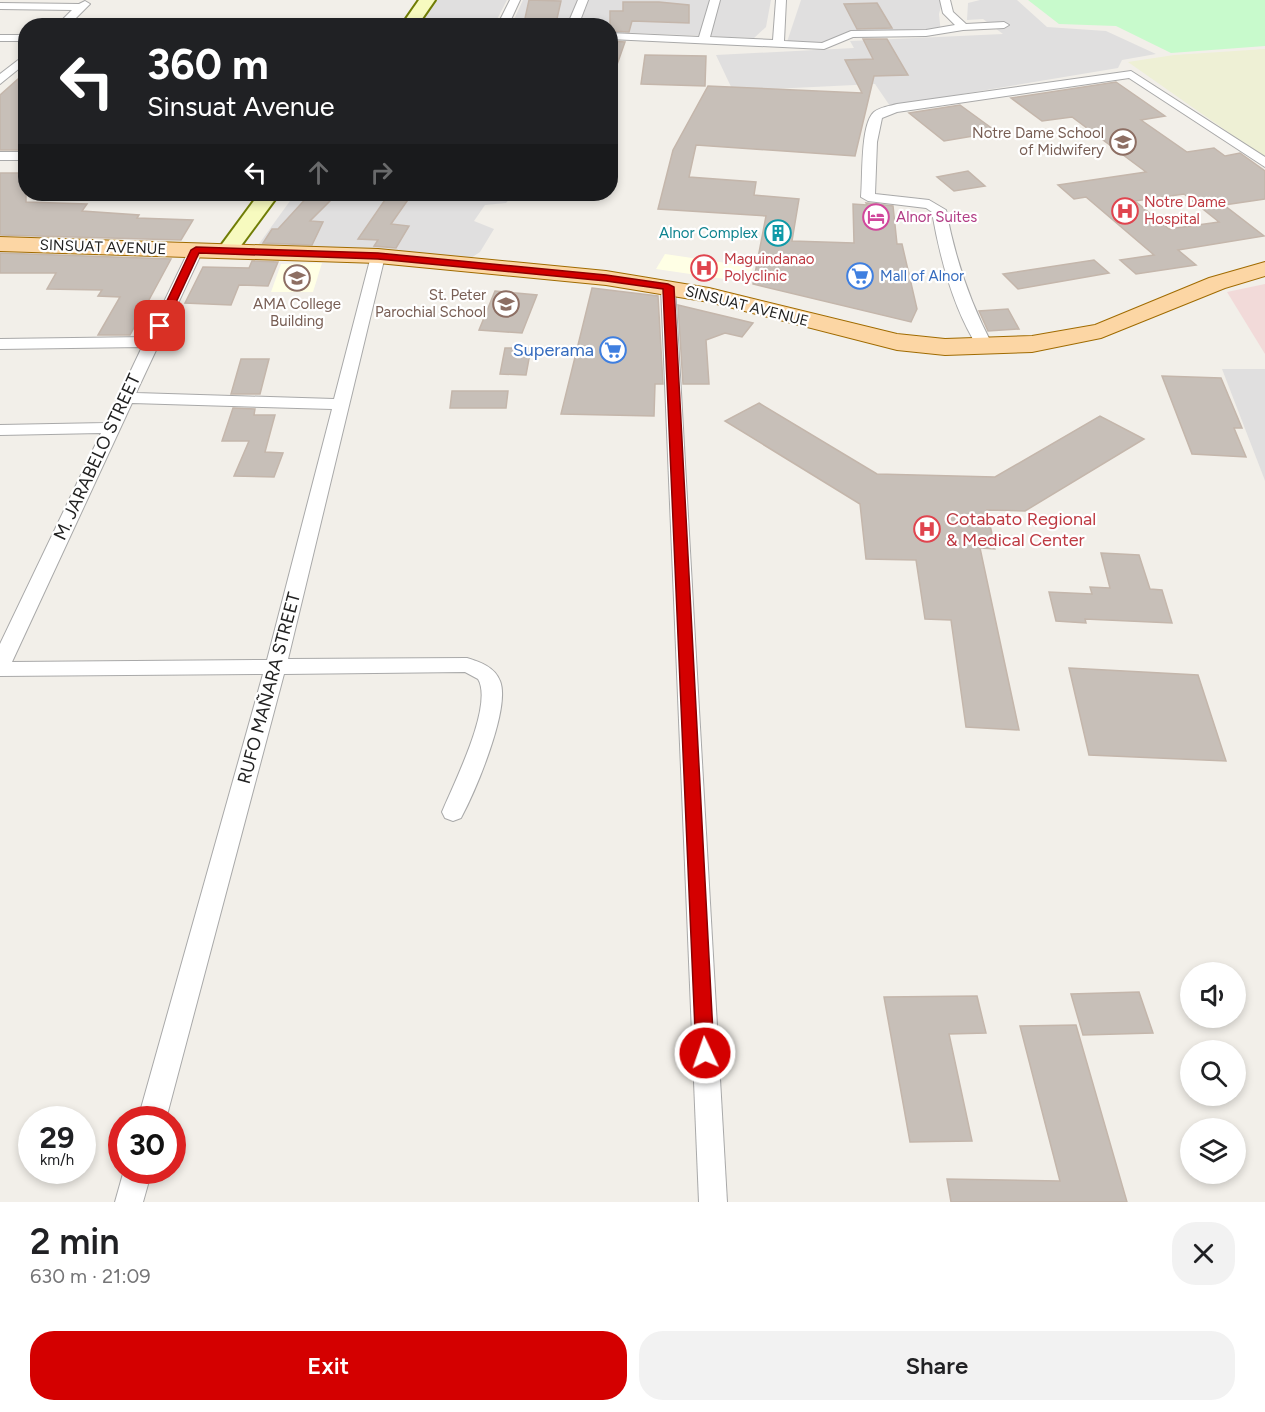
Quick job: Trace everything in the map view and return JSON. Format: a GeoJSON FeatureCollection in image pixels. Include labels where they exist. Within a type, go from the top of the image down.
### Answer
{"type":"FeatureCollection","features":[{"type":"Feature","properties":{"kind":"main road","name":"SINSUAT AVENUE"},"geometry":{"type":"LineString","coordinates":[[0,244],[378,256],[606,278],[668,287],[897,342],[945,347],[1060,341],[1101,331],[1217,283],[1265,269]]}},
{"type":"Feature","properties":{"kind":"street"},"geometry":{"type":"LineString","coordinates":[[397,18],[410,0]]}},
{"type":"Feature","properties":{"kind":"street"},"geometry":{"type":"LineString","coordinates":[[415,18],[428,0]]}},
{"type":"Feature","properties":{"kind":"street"},"geometry":{"type":"LineString","coordinates":[[506,18],[515,0]]}},
{"type":"Feature","properties":{"kind":"street"},"geometry":{"type":"LineString","coordinates":[[575,18],[583,0]]}},
{"type":"Feature","properties":{"kind":"street"},"geometry":{"type":"LineString","coordinates":[[704,40],[715,0]]}},
{"type":"Feature","properties":{"kind":"street"},"geometry":{"type":"LineString","coordinates":[[778,43],[781,0]]}},
{"type":"Feature","properties":{"kind":"street"},"geometry":{"type":"LineString","coordinates":[[945,0],[948,13],[963,27]]}},
{"type":"Feature","properties":{"kind":"street"},"geometry":{"type":"LineString","coordinates":[[0,6],[85,4]]}},
{"type":"Feature","properties":{"kind":"street"},"geometry":{"type":"LineString","coordinates":[[70,18],[85,4]]}},
{"type":"Feature","properties":{"kind":"street"},"geometry":{"type":"LineString","coordinates":[[618,36],[824,46],[851,34],[926,33],[963,27],[1004,25]]}},
{"type":"Feature","properties":{"kind":"street"},"geometry":{"type":"LineString","coordinates":[[0,38],[18,38]]}},
{"type":"Feature","properties":{"kind":"street"},"geometry":{"type":"LineString","coordinates":[[3,74],[18,63]]}},
{"type":"Feature","properties":{"kind":"street"},"geometry":{"type":"LineString","coordinates":[[985,346],[969,315],[946,249],[938,208],[929,204],[868,197],[872,163],[870,142],[874,120],[878,114],[897,108],[1131,74],[1265,163]]}},
{"type":"Feature","properties":{"kind":"street"},"geometry":{"type":"LineString","coordinates":[[0,156],[18,156]]}},
{"type":"Feature","properties":{"kind":"street"},"geometry":{"type":"LineString","coordinates":[[238,251],[265,201]]}},
{"type":"Feature","properties":{"kind":"street"},"geometry":{"type":"LineString","coordinates":[[238,251],[282,201]]}},
{"type":"Feature","properties":{"kind":"street","name":"M. JARABELO STREET"},"geometry":{"type":"LineString","coordinates":[[0,667],[124,398],[196,250]]}},
{"type":"Feature","properties":{"kind":"street","name":"RUFO MAÑARA STREET"},"geometry":{"type":"LineString","coordinates":[[156,1106],[276,665],[378,256]]}},
{"type":"Feature","properties":{"kind":"street"},"geometry":{"type":"LineString","coordinates":[[668,287],[713,1202]]}},
{"type":"Feature","properties":{"kind":"street"},"geometry":{"type":"LineString","coordinates":[[0,344],[151,342]]}},
{"type":"Feature","properties":{"kind":"street"},"geometry":{"type":"LineString","coordinates":[[124,398],[341,405]]}},
{"type":"Feature","properties":{"kind":"street"},"geometry":{"type":"LineString","coordinates":[[0,430],[111,428]]}},
{"type":"Feature","properties":{"kind":"street"},"geometry":{"type":"LineString","coordinates":[[0,667],[467,665],[487,676],[491,684],[490,702],[481,747],[453,812]]}},
{"type":"Feature","properties":{"kind":"street"},"geometry":{"type":"LineString","coordinates":[[129,1202],[134,1184]]}},
{"type":"Feature","properties":{"kind":"shaded area"},"geometry":{"type":"Polygon","coordinates":[[[433,0],[507,0],[498,18],[419,18],[433,0]]]}},
{"type":"Feature","properties":{"kind":"shaded area"},"geometry":{"type":"Polygon","coordinates":[[[523,0],[771,0],[766,27],[754,38],[618,32],[618,18],[515,18],[523,0]]]}},
{"type":"Feature","properties":{"kind":"shaded area"},"geometry":{"type":"Polygon","coordinates":[[[801,0],[948,0],[942,2],[939,14],[941,34],[848,34],[824,44],[787,42],[801,0]]]}},
{"type":"Feature","properties":{"kind":"shaded area"},"geometry":{"type":"Polygon","coordinates":[[[980,0],[1017,0],[1047,27],[1106,31],[1156,54],[1122,60],[1118,68],[890,106],[875,84],[733,91],[716,55],[854,48],[850,41],[1003,34],[983,19],[967,20],[968,3],[980,0]]]}},
{"type":"Feature","properties":{"kind":"shaded area"},"geometry":{"type":"Polygon","coordinates":[[[1265,49],[1265,158],[1128,62],[1174,55],[1265,49]]]}},
{"type":"Feature","properties":{"kind":"shaded area"},"geometry":{"type":"Polygon","coordinates":[[[290,201],[508,201],[485,205],[474,221],[494,229],[480,252],[471,258],[256,248],[290,201]]]}},
{"type":"Feature","properties":{"kind":"shaded area","name":"Maguindanao Polyclinic"},"geometry":{"type":"Polygon","coordinates":[[[665,254],[753,267],[745,282],[656,269],[665,254]]]}},
{"type":"Feature","properties":{"kind":"shaded area","name":"AMA College Building"},"geometry":{"type":"Polygon","coordinates":[[[322,263],[313,292],[271,292],[281,264],[322,263]]]}},
{"type":"Feature","properties":{"kind":"shaded area"},"geometry":{"type":"Polygon","coordinates":[[[1265,284],[1265,354],[1227,292],[1265,284]]]}},
{"type":"Feature","properties":{"kind":"shaded area"},"geometry":{"type":"Polygon","coordinates":[[[1222,369],[1265,369],[1265,481],[1264,478],[1222,369]]]}},
{"type":"Feature","properties":{"kind":"green space"},"geometry":{"type":"Polygon","coordinates":[[[1028,0],[1265,0],[1265,46],[1171,53],[1116,26],[1059,24],[1028,0]]]}},
{"type":"Feature","properties":{"kind":"building"},"geometry":{"type":"Polygon","coordinates":[[[529,0],[561,1],[557,18],[525,18],[529,0]]]}},
{"type":"Feature","properties":{"kind":"building"},"geometry":{"type":"Polygon","coordinates":[[[623,2],[689,5],[689,23],[632,21],[629,32],[618,31],[618,18],[610,18],[610,11],[623,11],[623,2]]]}},
{"type":"Feature","properties":{"kind":"building"},"geometry":{"type":"Polygon","coordinates":[[[877,3],[892,28],[857,29],[844,4],[877,3]]]}},
{"type":"Feature","properties":{"kind":"building"},"geometry":{"type":"Polygon","coordinates":[[[863,39],[887,39],[908,75],[874,76],[855,156],[696,145],[689,177],[756,182],[754,195],[799,199],[792,241],[854,243],[853,204],[893,206],[897,244],[902,244],[917,309],[911,322],[753,284],[766,216],[658,209],[673,150],[708,86],[862,93],[845,60],[873,59],[863,39]]]}},
{"type":"Feature","properties":{"kind":"building"},"geometry":{"type":"Polygon","coordinates":[[[618,42],[625,42],[618,62],[618,42]]]}},
{"type":"Feature","properties":{"kind":"building"},"geometry":{"type":"Polygon","coordinates":[[[645,55],[706,56],[705,86],[641,84],[645,55]]]}},
{"type":"Feature","properties":{"kind":"building"},"geometry":{"type":"Polygon","coordinates":[[[18,79],[18,150],[0,150],[0,95],[18,79]]]}},
{"type":"Feature","properties":{"kind":"building"},"geometry":{"type":"Polygon","coordinates":[[[1116,82],[1165,116],[1141,120],[1187,152],[1214,148],[1225,156],[1240,153],[1265,171],[1265,199],[1224,205],[1264,236],[1178,250],[1196,265],[1136,274],[1120,260],[1154,255],[1086,197],[1074,199],[1058,185],[1146,172],[1072,117],[1042,121],[1011,98],[1116,82]],[[1184,194],[1135,201],[1169,229],[1219,222],[1184,194]]]}},
{"type":"Feature","properties":{"kind":"building"},"geometry":{"type":"Polygon","coordinates":[[[960,105],[997,132],[944,141],[909,113],[960,105]]]}},
{"type":"Feature","properties":{"kind":"building"},"geometry":{"type":"Polygon","coordinates":[[[968,171],[985,186],[954,191],[937,177],[968,171]]]}},
{"type":"Feature","properties":{"kind":"building"},"geometry":{"type":"Polygon","coordinates":[[[0,173],[18,173],[18,201],[87,204],[82,211],[139,215],[137,218],[193,220],[181,240],[0,235],[0,173]]]}},
{"type":"Feature","properties":{"kind":"building"},"geometry":{"type":"Polygon","coordinates":[[[304,201],[330,201],[310,221],[323,222],[312,245],[263,243],[272,229],[278,229],[304,201]]]}},
{"type":"Feature","properties":{"kind":"building"},"geometry":{"type":"Polygon","coordinates":[[[384,201],[407,201],[391,224],[409,226],[396,248],[374,246],[378,240],[358,239],[384,201]]]}},
{"type":"Feature","properties":{"kind":"building"},"geometry":{"type":"Polygon","coordinates":[[[0,253],[171,259],[130,335],[98,335],[120,297],[98,296],[102,290],[47,289],[56,273],[0,273],[0,253]]]}},
{"type":"Feature","properties":{"kind":"building"},"geometry":{"type":"Polygon","coordinates":[[[1094,260],[1109,273],[1018,289],[1003,274],[1094,260]]]}},
{"type":"Feature","properties":{"kind":"building"},"geometry":{"type":"Polygon","coordinates":[[[252,261],[278,262],[268,286],[239,285],[231,305],[185,303],[203,267],[249,268],[252,261]]]}},
{"type":"Feature","properties":{"kind":"building"},"geometry":{"type":"Polygon","coordinates":[[[592,288],[658,296],[663,384],[655,384],[654,416],[561,414],[592,288]]]}},
{"type":"Feature","properties":{"kind":"building"},"geometry":{"type":"Polygon","coordinates":[[[495,291],[537,295],[522,333],[479,330],[495,291]]]}},
{"type":"Feature","properties":{"kind":"building"},"geometry":{"type":"Polygon","coordinates":[[[678,305],[753,323],[742,337],[725,333],[706,340],[709,384],[683,384],[678,305]]]}},
{"type":"Feature","properties":{"kind":"building"},"geometry":{"type":"Polygon","coordinates":[[[1008,309],[1019,329],[988,331],[979,311],[1008,309]]]}},
{"type":"Feature","properties":{"kind":"building"},"geometry":{"type":"Polygon","coordinates":[[[505,348],[531,348],[526,375],[500,374],[505,348]]]}},
{"type":"Feature","properties":{"kind":"building"},"geometry":{"type":"Polygon","coordinates":[[[241,359],[269,359],[260,394],[231,394],[241,359]]]}},
{"type":"Feature","properties":{"kind":"building"},"geometry":{"type":"Polygon","coordinates":[[[1162,376],[1221,378],[1242,428],[1234,428],[1246,457],[1192,454],[1162,376]]]}},
{"type":"Feature","properties":{"kind":"building"},"geometry":{"type":"Polygon","coordinates":[[[452,391],[508,391],[506,408],[450,408],[452,391]]]}},
{"type":"Feature","properties":{"kind":"building","name":"Cotabato Regional & Medical Center"},"geometry":{"type":"Polygon","coordinates":[[[759,403],[877,474],[995,477],[1100,416],[1144,439],[1025,511],[987,510],[995,549],[980,548],[1019,730],[966,727],[951,620],[925,619],[916,560],[866,559],[860,504],[725,421],[759,403]]]}},
{"type":"Feature","properties":{"kind":"building"},"geometry":{"type":"Polygon","coordinates":[[[233,408],[255,409],[254,415],[275,415],[265,452],[283,453],[274,477],[234,476],[249,441],[222,441],[233,408]]]}},
{"type":"Feature","properties":{"kind":"building"},"geometry":{"type":"Polygon","coordinates":[[[1101,553],[1139,555],[1150,589],[1162,590],[1172,623],[1085,619],[1086,623],[1056,621],[1049,592],[1092,594],[1090,587],[1110,588],[1101,553]]]}},
{"type":"Feature","properties":{"kind":"building"},"geometry":{"type":"Polygon","coordinates":[[[1069,668],[1198,675],[1226,761],[1089,755],[1069,668]]]}},
{"type":"Feature","properties":{"kind":"building"},"geometry":{"type":"Polygon","coordinates":[[[1139,992],[1153,1033],[1083,1035],[1071,994],[1139,992]]]}},
{"type":"Feature","properties":{"kind":"building"},"geometry":{"type":"Polygon","coordinates":[[[977,996],[986,1033],[949,1034],[972,1141],[910,1142],[884,997],[977,996]]]}},
{"type":"Feature","properties":{"kind":"building"},"geometry":{"type":"Polygon","coordinates":[[[1076,1025],[1127,1202],[951,1202],[947,1179],[1060,1181],[1020,1026],[1076,1025]]]}},
{"type":"Feature","properties":{"kind":"place","name":"Notre Dame School of Midwifery"},"geometry":{"type":"Point","coordinates":[1123,142]}},
{"type":"Feature","properties":{"kind":"place","name":"Notre Dame Hospital"},"geometry":{"type":"Point","coordinates":[1125,211]}},
{"type":"Feature","properties":{"kind":"place","name":"Alnor Suites"},"geometry":{"type":"Point","coordinates":[876,217]}},
{"type":"Feature","properties":{"kind":"place","name":"Alnor Complex"},"geometry":{"type":"Point","coordinates":[778,233]}},
{"type":"Feature","properties":{"kind":"place","name":"Maguindanao Polyclinic"},"geometry":{"type":"Point","coordinates":[704,268]}},
{"type":"Feature","properties":{"kind":"place","name":"Mall of Alnor"},"geometry":{"type":"Point","coordinates":[860,276]}},
{"type":"Feature","properties":{"kind":"place","name":"AMA College Building"},"geometry":{"type":"Point","coordinates":[297,278]}},
{"type":"Feature","properties":{"kind":"place","name":"St. Peter Parochial School"},"geometry":{"type":"Point","coordinates":[506,304]}},
{"type":"Feature","properties":{"kind":"place","name":"Superama"},"geometry":{"type":"Point","coordinates":[613,350]}},
{"type":"Feature","properties":{"kind":"place","name":"Cotabato Regional & Medical Center"},"geometry":{"type":"Point","coordinates":[927,529]}},
{"type":"Feature","properties":{"kind":"route"},"geometry":{"type":"LineString","coordinates":[[160,326],[196,250],[378,256],[606,278],[668,287],[705,1053]]}}]}
